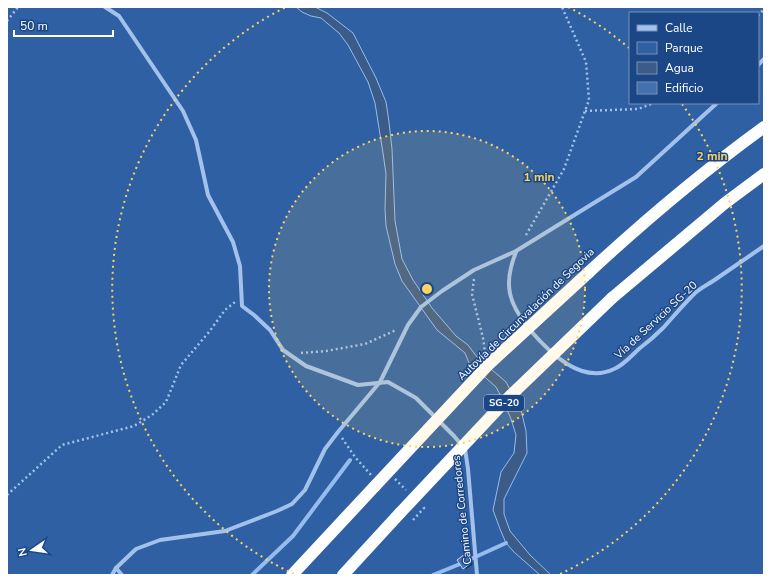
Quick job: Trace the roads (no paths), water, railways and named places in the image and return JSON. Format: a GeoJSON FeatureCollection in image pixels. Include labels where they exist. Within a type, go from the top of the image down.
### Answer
{"type":"FeatureCollection","features":[{"type":"Feature","properties":{"kind":"highway","name":"Autovía de Circunvalación de Segovia"},"geometry":{"type":"LineString","coordinates":[[292,575],[489,364],[638,228],[707,170],[764,127]]}},
{"type":"Feature","properties":{"kind":"highway","name":"SG-20"},"geometry":{"type":"LineString","coordinates":[[343,575],[509,397],[612,298],[725,203],[764,174]]}},
{"type":"Feature","properties":{"kind":"street"},"geometry":{"type":"LineString","coordinates":[[105,7],[119,16],[183,111],[196,140],[208,195],[233,242],[240,266],[242,306],[270,330],[283,350],[306,366],[358,384],[380,382]]}},
{"type":"Feature","properties":{"kind":"street"},"geometry":{"type":"LineString","coordinates":[[112,575],[116,568],[136,549],[160,540],[225,531],[292,504],[305,490],[325,449],[380,382],[408,325],[421,307],[474,270],[516,251],[636,177],[716,104]]}},
{"type":"Feature","properties":{"kind":"street","name":"Vía de Servicio SG-20"},"geometry":{"type":"LineString","coordinates":[[516,251],[509,274],[509,293],[519,316],[541,343],[570,366],[578,370],[594,374],[605,373],[622,364],[661,330],[694,294],[764,246]]}},
{"type":"Feature","properties":{"kind":"street","name":"Camino de Corredores"},"geometry":{"type":"LineString","coordinates":[[380,382],[388,382],[416,398],[465,448],[477,575]]}},
{"type":"Feature","properties":{"kind":"street"},"geometry":{"type":"LineString","coordinates":[[116,568],[122,575]]}},
{"type":"Feature","properties":{"kind":"water"},"geometry":{"type":"Polygon","coordinates":[[[296,7],[315,7],[327,13],[353,33],[376,78],[386,102],[389,122],[392,149],[395,221],[402,259],[413,280],[432,308],[456,336],[468,345],[477,357],[506,382],[521,410],[526,431],[527,453],[504,499],[504,514],[510,531],[530,555],[551,575],[540,575],[514,552],[506,543],[493,510],[501,472],[514,453],[516,435],[503,400],[496,387],[469,363],[465,353],[437,330],[402,281],[395,264],[386,226],[386,174],[383,153],[375,103],[368,82],[348,45],[339,33],[321,18],[311,16],[302,12],[296,7]]]}},
{"type":"Feature","properties":{"kind":"waterway"},"geometry":{"type":"LineString","coordinates":[[252,575],[293,536],[350,460]]}},
{"type":"Feature","properties":{"kind":"waterway"},"geometry":{"type":"LineString","coordinates":[[433,575],[506,543]]}}]}
